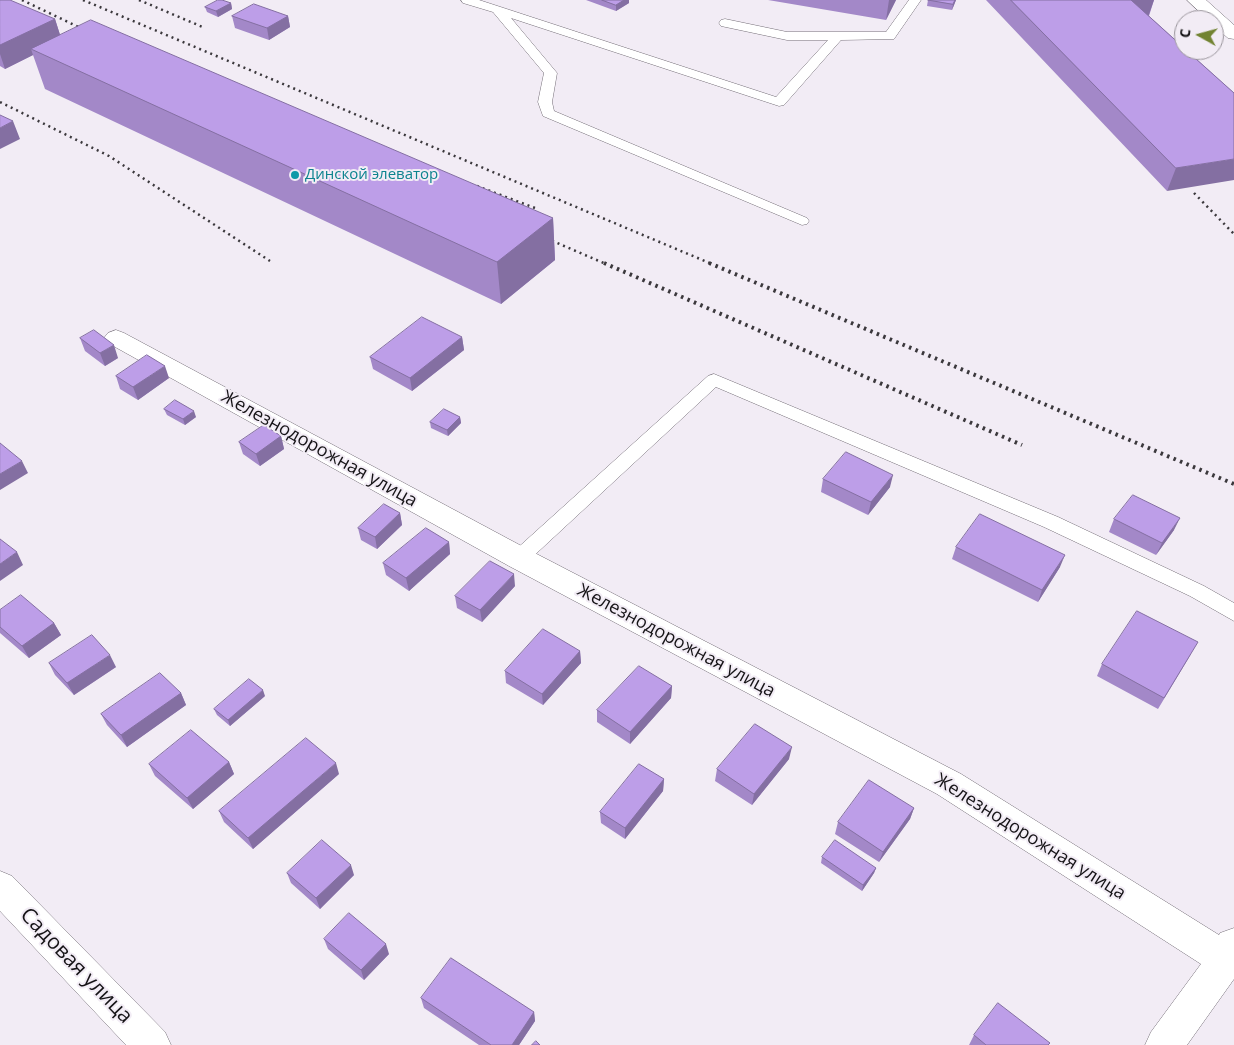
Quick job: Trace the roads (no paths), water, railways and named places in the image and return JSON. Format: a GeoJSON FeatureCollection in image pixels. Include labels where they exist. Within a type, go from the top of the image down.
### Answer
{"type":"FeatureCollection","features":[{"type":"Feature","properties":{"kind":"street"},"geometry":{"type":"LineString","coordinates":[[1196,0],[1234,34]]}},
{"type":"Feature","properties":{"kind":"street","name":"Железнодорожная улица"},"geometry":{"type":"LineString","coordinates":[[116,338],[519,558],[949,784],[1230,952]]}},
{"type":"Feature","properties":{"kind":"street","name":"Садовая улица"},"geometry":{"type":"LineString","coordinates":[[0,887],[152,1045]]}},
{"type":"Feature","properties":{"kind":"street"},"geometry":{"type":"LineString","coordinates":[[1164,1045],[1230,952]]}},
{"type":"Feature","properties":{"kind":"lane"},"geometry":{"type":"LineString","coordinates":[[725,23],[787,36],[890,36],[915,0]]}},
{"type":"Feature","properties":{"kind":"lane"},"geometry":{"type":"LineString","coordinates":[[472,1],[779,102],[838,36]]}},
{"type":"Feature","properties":{"kind":"lane"},"geometry":{"type":"LineString","coordinates":[[497,10],[551,73],[544,102],[548,113],[802,221]]}},
{"type":"Feature","properties":{"kind":"lane"},"geometry":{"type":"LineString","coordinates":[[519,558],[714,380],[1051,522],[1197,591],[1234,613]]}},
{"type":"Feature","properties":{"kind":"railway"},"geometry":{"type":"LineString","coordinates":[[22,0],[89,32]]}},
{"type":"Feature","properties":{"kind":"railway"},"geometry":{"type":"LineString","coordinates":[[83,0],[712,264]]}},
{"type":"Feature","properties":{"kind":"railway"},"geometry":{"type":"LineString","coordinates":[[139,0],[205,28]]}},
{"type":"Feature","properties":{"kind":"railway"},"geometry":{"type":"LineString","coordinates":[[0,102],[109,156],[270,261]]}},
{"type":"Feature","properties":{"kind":"railway"},"geometry":{"type":"LineString","coordinates":[[477,186],[535,208]]}},
{"type":"Feature","properties":{"kind":"railway"},"geometry":{"type":"LineString","coordinates":[[1194,193],[1234,234]]}},
{"type":"Feature","properties":{"kind":"railway"},"geometry":{"type":"LineString","coordinates":[[541,236],[606,264]]}},
{"type":"Feature","properties":{"kind":"railway"},"geometry":{"type":"LineString","coordinates":[[604,263],[1022,445]]}},
{"type":"Feature","properties":{"kind":"railway"},"geometry":{"type":"LineString","coordinates":[[709,263],[1234,484]]}},
{"type":"Feature","properties":{"kind":"place","name":"Динской элеватор"},"geometry":{"type":"Point","coordinates":[295,175]}}]}
